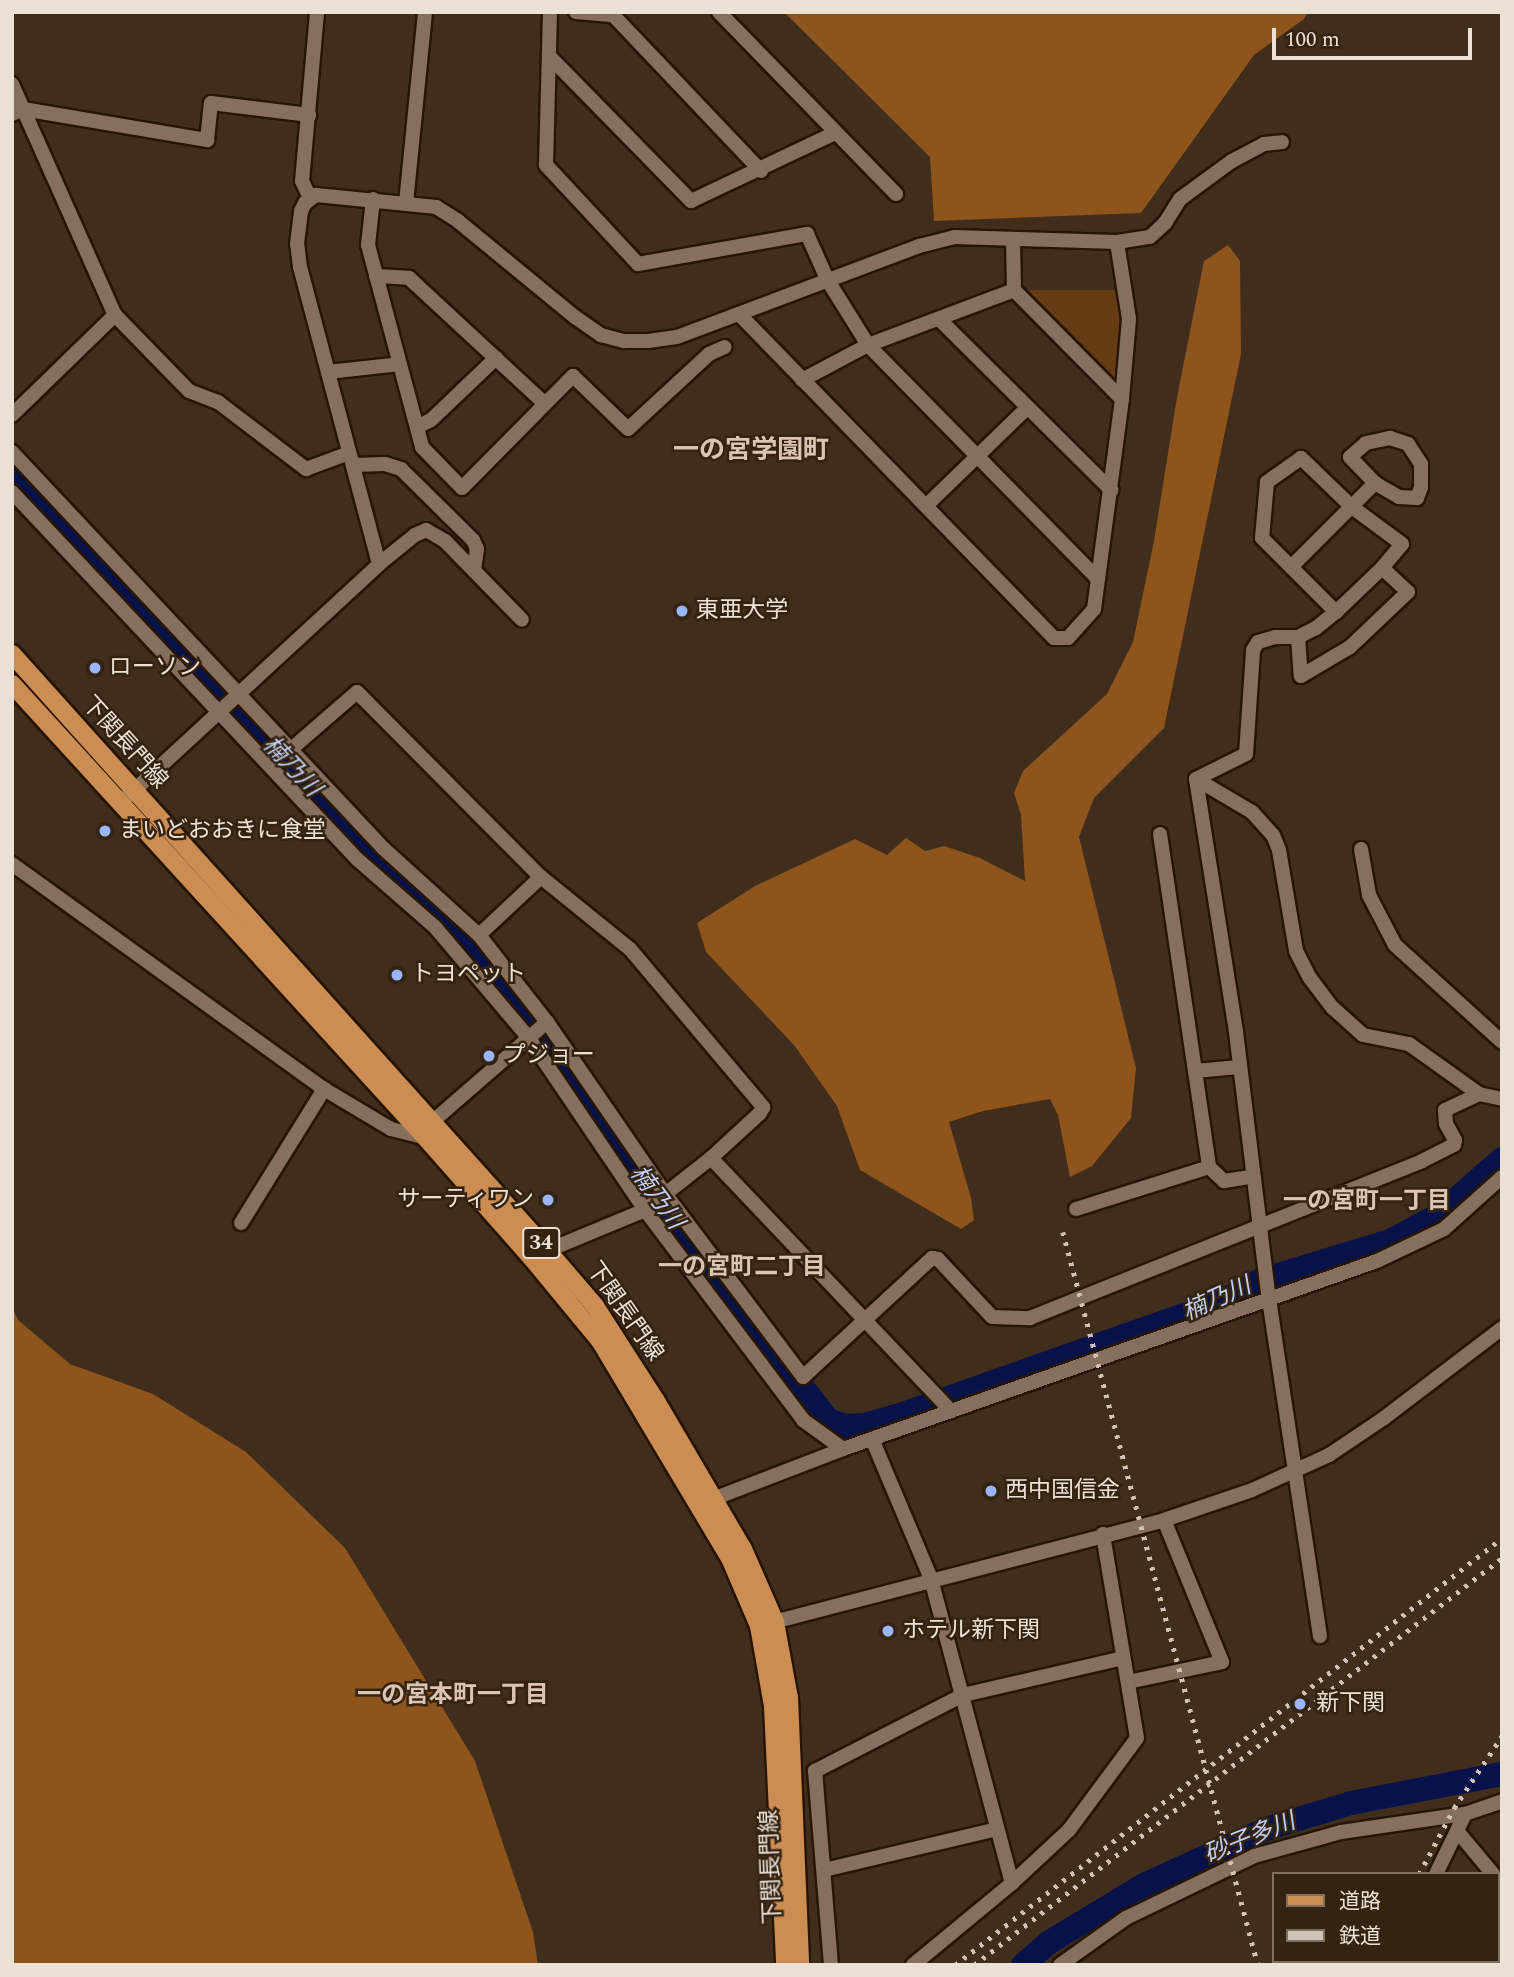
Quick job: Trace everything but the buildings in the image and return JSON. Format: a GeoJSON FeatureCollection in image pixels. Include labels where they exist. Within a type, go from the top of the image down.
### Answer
{"type":"FeatureCollection","features":[{"type":"Feature","properties":{"kind":"main road","name":"下関長門線"},"geometry":{"type":"LineString","coordinates":[[12,654],[128,796],[426,1131],[539,1253],[706,1502],[730,1559],[767,1624],[789,1698],[800,1965]]}},
{"type":"Feature","properties":{"kind":"main road","name":"下関長門線"},"geometry":{"type":"LineString","coordinates":[[12,684],[128,796]]}},
{"type":"Feature","properties":{"kind":"main road","name":"下関長門線"},"geometry":{"type":"LineString","coordinates":[[767,1624],[785,1965]]}},
{"type":"Feature","properties":{"kind":"street"},"geometry":{"type":"LineString","coordinates":[[310,198],[302,181],[317,12]]}},
{"type":"Feature","properties":{"kind":"street"},"geometry":{"type":"LineString","coordinates":[[406,203],[425,12]]}},
{"type":"Feature","properties":{"kind":"street"},"geometry":{"type":"LineString","coordinates":[[550,12],[546,165],[638,264],[807,234],[828,281],[868,345],[1098,579]]}},
{"type":"Feature","properties":{"kind":"street"},"geometry":{"type":"LineString","coordinates":[[576,12],[616,13],[761,170]]}},
{"type":"Feature","properties":{"kind":"street"},"geometry":{"type":"LineString","coordinates":[[719,12],[896,194]]}},
{"type":"Feature","properties":{"kind":"street"},"geometry":{"type":"LineString","coordinates":[[550,57],[691,201],[835,133]]}},
{"type":"Feature","properties":{"kind":"street"},"geometry":{"type":"LineString","coordinates":[[12,84],[18,111],[115,315],[189,391],[219,402],[306,469],[351,459],[401,469],[473,540],[477,548],[474,571]]}},
{"type":"Feature","properties":{"kind":"street"},"geometry":{"type":"LineString","coordinates":[[18,111],[207,140],[211,103],[309,115]]}},
{"type":"Feature","properties":{"kind":"street"},"geometry":{"type":"LineString","coordinates":[[379,564],[299,257],[301,211],[310,198],[325,193],[436,207],[458,221],[575,317],[601,335],[624,341],[648,341],[677,337],[919,246],[954,237],[1118,242],[1150,237],[1165,223],[1180,199],[1211,176],[1245,152],[1264,144],[1282,142]]}},
{"type":"Feature","properties":{"kind":"street"},"geometry":{"type":"LineString","coordinates":[[373,199],[368,245],[422,447],[462,488],[573,376],[628,429],[709,354],[725,347]]}},
{"type":"Feature","properties":{"kind":"street"},"geometry":{"type":"LineString","coordinates":[[1013,239],[1014,290],[1122,399]]}},
{"type":"Feature","properties":{"kind":"street"},"geometry":{"type":"LineString","coordinates":[[739,314],[1054,638],[1068,638],[1094,609],[1111,490],[1129,319],[1118,242]]}},
{"type":"Feature","properties":{"kind":"street"},"geometry":{"type":"LineString","coordinates":[[376,276],[409,278],[545,404]]}},
{"type":"Feature","properties":{"kind":"street"},"geometry":{"type":"LineString","coordinates":[[802,380],[868,345],[1014,290]]}},
{"type":"Feature","properties":{"kind":"street"},"geometry":{"type":"LineString","coordinates":[[12,415],[115,315]]}},
{"type":"Feature","properties":{"kind":"street"},"geometry":{"type":"LineString","coordinates":[[939,319],[1111,490]]}},
{"type":"Feature","properties":{"kind":"street"},"geometry":{"type":"LineString","coordinates":[[417,427],[431,420],[496,358]]}},
{"type":"Feature","properties":{"kind":"street"},"geometry":{"type":"LineString","coordinates":[[328,372],[400,364]]}},
{"type":"Feature","properties":{"kind":"street"},"geometry":{"type":"LineString","coordinates":[[930,502],[1027,408]]}},
{"type":"Feature","properties":{"kind":"street"},"geometry":{"type":"LineString","coordinates":[[1390,438],[1408,444],[1421,464],[1421,487],[1417,498],[1399,497],[1375,483],[1350,457],[1366,443],[1390,438]]}},
{"type":"Feature","properties":{"kind":"street"},"geometry":{"type":"LineString","coordinates":[[12,452],[289,751],[383,848],[479,935],[547,1022],[666,1195],[803,1377],[932,1258],[938,1259],[992,1317],[1030,1318],[1454,1146],[1455,1140],[1446,1124],[1445,1110],[1479,1094]]}},
{"type":"Feature","properties":{"kind":"street"},"geometry":{"type":"LineString","coordinates":[[1196,779],[1246,754],[1253,650],[1258,642],[1275,637],[1297,637],[1336,612],[1382,568],[1402,544],[1352,507],[1301,458],[1267,482],[1262,538],[1336,612]]}},
{"type":"Feature","properties":{"kind":"street"},"geometry":{"type":"LineString","coordinates":[[1291,567],[1375,483]]}},
{"type":"Feature","properties":{"kind":"street"},"geometry":{"type":"LineString","coordinates":[[12,492],[220,710],[357,859],[435,927],[528,1037],[645,1210],[803,1420],[843,1449]]}},
{"type":"Feature","properties":{"kind":"street"},"geometry":{"type":"LineString","coordinates":[[128,796],[379,564],[426,530],[445,541],[522,620]]}},
{"type":"Feature","properties":{"kind":"street"},"geometry":{"type":"LineString","coordinates":[[1297,637],[1301,676],[1350,648],[1408,592],[1382,568]]}},
{"type":"Feature","properties":{"kind":"street"},"geometry":{"type":"LineString","coordinates":[[289,751],[357,692],[541,877],[630,949],[763,1107],[760,1113],[711,1158],[645,1210],[539,1253]]}},
{"type":"Feature","properties":{"kind":"street"},"geometry":{"type":"LineString","coordinates":[[1196,779],[1239,1067],[1269,1299],[1320,1636]]}},
{"type":"Feature","properties":{"kind":"street"},"geometry":{"type":"LineString","coordinates":[[1196,779],[1252,812],[1273,835],[1279,850],[1296,951],[1310,978],[1333,1008],[1363,1035],[1409,1044],[1479,1094],[1502,1098]]}},
{"type":"Feature","properties":{"kind":"street"},"geometry":{"type":"LineString","coordinates":[[1160,834],[1209,1167],[1224,1181],[1254,1176]]}},
{"type":"Feature","properties":{"kind":"street"},"geometry":{"type":"LineString","coordinates":[[1361,849],[1368,895],[1395,945],[1502,1042]]}},
{"type":"Feature","properties":{"kind":"street"},"geometry":{"type":"LineString","coordinates":[[12,864],[324,1088],[391,1129],[426,1131],[547,1022]]}},
{"type":"Feature","properties":{"kind":"street"},"geometry":{"type":"LineString","coordinates":[[479,935],[541,877]]}},
{"type":"Feature","properties":{"kind":"street"},"geometry":{"type":"LineString","coordinates":[[1195,1071],[1239,1067]]}},
{"type":"Feature","properties":{"kind":"street"},"geometry":{"type":"LineString","coordinates":[[241,1223],[324,1088]]}},
{"type":"Feature","properties":{"kind":"street"},"geometry":{"type":"LineString","coordinates":[[711,1158],[951,1411]]}},
{"type":"Feature","properties":{"kind":"street"},"geometry":{"type":"LineString","coordinates":[[1076,1209],[1209,1167]]}},
{"type":"Feature","properties":{"kind":"street"},"geometry":{"type":"LineString","coordinates":[[706,1502],[843,1449],[1415,1245],[1444,1229],[1502,1177]]}},
{"type":"Feature","properties":{"kind":"street"},"geometry":{"type":"LineString","coordinates":[[767,1624],[1164,1520],[1252,1490],[1329,1455],[1384,1418],[1502,1328]]}},
{"type":"Feature","properties":{"kind":"street"},"geometry":{"type":"LineString","coordinates":[[872,1439],[931,1579],[1012,1883]]}},
{"type":"Feature","properties":{"kind":"street"},"geometry":{"type":"LineString","coordinates":[[1128,1682],[1222,1662],[1164,1520]]}},
{"type":"Feature","properties":{"kind":"street"},"geometry":{"type":"LineString","coordinates":[[914,1965],[1012,1883],[1069,1830],[1137,1738],[1103,1534]]}},
{"type":"Feature","properties":{"kind":"street"},"geometry":{"type":"LineString","coordinates":[[831,1965],[815,1771],[962,1695],[1123,1658]]}},
{"type":"Feature","properties":{"kind":"street"},"geometry":{"type":"LineString","coordinates":[[1059,1965],[1126,1918],[1254,1856],[1341,1832],[1465,1814],[1502,1801]]}},
{"type":"Feature","properties":{"kind":"street"},"geometry":{"type":"LineString","coordinates":[[1437,1872],[1465,1814]]}},
{"type":"Feature","properties":{"kind":"street"},"geometry":{"type":"LineString","coordinates":[[824,1870],[997,1829]]}},
{"type":"Feature","properties":{"kind":"street"},"geometry":{"type":"LineString","coordinates":[[1458,1832],[1491,1872]]}},
{"type":"Feature","properties":{"kind":"shaded area"},"geometry":{"type":"Polygon","coordinates":[[[784,12],[1308,12],[1304,19],[1254,55],[1141,213],[934,221],[930,157],[784,12]]]}},
{"type":"Feature","properties":{"kind":"shaded area"},"geometry":{"type":"Polygon","coordinates":[[[1228,245],[1240,261],[1241,354],[1164,728],[1094,798],[1079,837],[1136,1068],[1131,1118],[1092,1166],[1070,1177],[1058,1115],[1050,1099],[983,1111],[949,1122],[971,1198],[974,1220],[961,1229],[860,1170],[837,1106],[794,1045],[706,952],[697,923],[755,886],[855,839],[887,855],[906,838],[925,851],[944,846],[980,858],[1025,881],[1021,815],[1014,793],[1023,771],[1107,694],[1133,642],[1154,541],[1177,397],[1204,261],[1228,245]]]}},
{"type":"Feature","properties":{"kind":"shaded area"},"geometry":{"type":"Polygon","coordinates":[[[1014,290],[1124,290],[1122,399],[1014,290]]]}},
{"type":"Feature","properties":{"kind":"shaded area"},"geometry":{"type":"Polygon","coordinates":[[[12,1307],[18,1320],[70,1364],[153,1394],[246,1452],[345,1548],[475,1761],[533,1932],[538,1965],[12,1965],[12,1307]]]}},
{"type":"Feature","properties":{"kind":"waterway","name":"楠乃川"},"geometry":{"type":"LineString","coordinates":[[12,471],[389,871],[427,900],[483,958],[663,1210],[828,1420],[845,1426],[865,1425],[897,1416],[1193,1312],[1242,1292],[1259,1281],[1390,1241],[1437,1216],[1502,1159]]}},
{"type":"Feature","properties":{"kind":"waterway","name":"砂子多川"},"geometry":{"type":"LineString","coordinates":[[1023,1965],[1048,1943],[1144,1885],[1269,1828],[1351,1803],[1502,1774]]}},
{"type":"Feature","properties":{"kind":"railway"},"geometry":{"type":"LineString","coordinates":[[1063,1232],[1258,1965]]}},
{"type":"Feature","properties":{"kind":"railway"},"geometry":{"type":"LineString","coordinates":[[955,1965],[1502,1538]]}},
{"type":"Feature","properties":{"kind":"railway"},"geometry":{"type":"LineString","coordinates":[[974,1965],[1502,1558]]}},
{"type":"Feature","properties":{"kind":"railway"},"geometry":{"type":"LineString","coordinates":[[1420,1872],[1454,1808],[1502,1736]]}},
{"type":"Feature","properties":{"kind":"place","name":"東亜大学"},"geometry":{"type":"Point","coordinates":[682,611]}},
{"type":"Feature","properties":{"kind":"place","name":"ローソン"},"geometry":{"type":"Point","coordinates":[95,668]}},
{"type":"Feature","properties":{"kind":"place","name":"まいどおおきに食堂"},"geometry":{"type":"Point","coordinates":[105,831]}},
{"type":"Feature","properties":{"kind":"place","name":"トヨペット"},"geometry":{"type":"Point","coordinates":[397,975]}},
{"type":"Feature","properties":{"kind":"place","name":"プジョー"},"geometry":{"type":"Point","coordinates":[489,1056]}},
{"type":"Feature","properties":{"kind":"place","name":"サーティワン"},"geometry":{"type":"Point","coordinates":[548,1200]}},
{"type":"Feature","properties":{"kind":"place","name":"西中国信金"},"geometry":{"type":"Point","coordinates":[991,1491]}},
{"type":"Feature","properties":{"kind":"place","name":"ホテル新下関"},"geometry":{"type":"Point","coordinates":[888,1631]}},
{"type":"Feature","properties":{"kind":"place","name":"新下関"},"geometry":{"type":"Point","coordinates":[1300,1704]}},
{"type":"Feature","properties":{"kind":"district","name":"一の宮学園町"},"geometry":{"type":"Point","coordinates":[751,451]}},
{"type":"Feature","properties":{"kind":"district","name":"一の宮町一丁目"},"geometry":{"type":"Point","coordinates":[1367,1202]}},
{"type":"Feature","properties":{"kind":"district","name":"一の宮町二丁目"},"geometry":{"type":"Point","coordinates":[742,1268]}},
{"type":"Feature","properties":{"kind":"district","name":"一の宮本町一丁目"},"geometry":{"type":"Point","coordinates":[453,1696]}}]}
